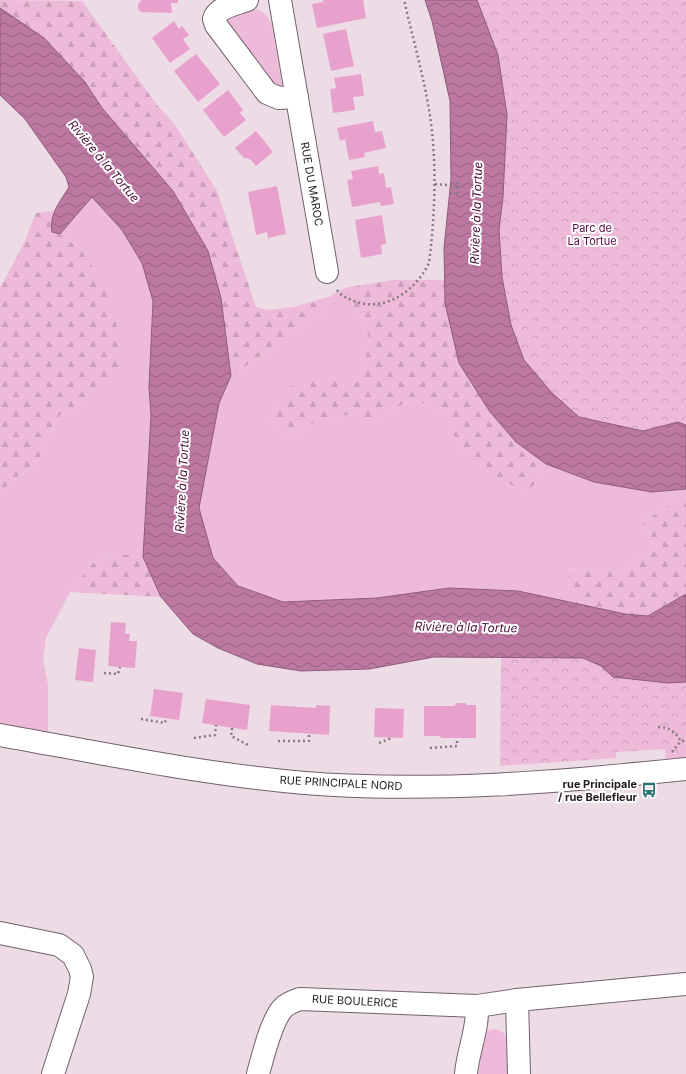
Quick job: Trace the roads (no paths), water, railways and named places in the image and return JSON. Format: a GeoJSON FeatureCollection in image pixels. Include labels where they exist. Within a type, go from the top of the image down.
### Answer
{"type":"FeatureCollection","features":[{"type":"Feature","properties":{"kind":"street"},"geometry":{"type":"LineString","coordinates":[[247,0],[221,10],[215,16],[215,22],[267,93],[279,98],[297,97]]}},
{"type":"Feature","properties":{"kind":"street","name":"RUE DU MAROC"},"geometry":{"type":"LineString","coordinates":[[280,0],[332,281]]}},
{"type":"Feature","properties":{"kind":"street","name":"RUE PRINCIPALE NORD"},"geometry":{"type":"LineString","coordinates":[[0,735],[129,759],[226,774],[306,783],[359,786],[503,784],[678,763]]}},
{"type":"Feature","properties":{"kind":"street"},"geometry":{"type":"LineString","coordinates":[[0,933],[59,945],[73,955],[80,969],[82,977],[79,994],[54,1074]]}},
{"type":"Feature","properties":{"kind":"street","name":"RUE BOULERICE"},"geometry":{"type":"LineString","coordinates":[[258,1074],[278,1014],[284,1007],[300,999],[477,1006],[517,1000],[686,984]]}},
{"type":"Feature","properties":{"kind":"street"},"geometry":{"type":"LineString","coordinates":[[517,1000],[519,1074]]}},
{"type":"Feature","properties":{"kind":"street"},"geometry":{"type":"LineString","coordinates":[[466,1074],[477,1022],[477,1006]]}},
{"type":"Feature","properties":{"kind":"water","name":"Rivière à la Tortue"},"geometry":{"type":"Polygon","coordinates":[[[425,0],[477,0],[498,55],[507,115],[503,197],[499,230],[502,277],[511,325],[524,360],[552,393],[579,417],[643,431],[678,422],[686,425],[686,489],[652,492],[594,482],[546,464],[516,442],[490,412],[459,363],[445,303],[444,248],[451,179],[450,101],[432,21],[425,0]]]}},
{"type":"Feature","properties":{"kind":"water","name":"Rivière à la Tortue"},"geometry":{"type":"Polygon","coordinates":[[[0,8],[44,38],[85,82],[102,108],[173,191],[208,251],[221,298],[231,376],[219,403],[199,508],[213,558],[238,586],[283,602],[377,598],[449,588],[518,591],[625,614],[648,616],[686,594],[686,682],[668,683],[613,677],[601,666],[583,658],[434,657],[369,669],[301,671],[257,664],[218,648],[193,634],[161,597],[143,557],[151,415],[149,387],[153,301],[142,263],[122,230],[92,197],[60,234],[52,232],[52,219],[59,203],[69,187],[66,177],[25,119],[0,95],[0,8]]]}},
{"type":"Feature","properties":{"kind":"place","name":"rue Principale / rue Bellefleur"},"geometry":{"type":"Point","coordinates":[649,790]}},
{"type":"Feature","properties":{"kind":"park label","name":"Parc de La Tortue"},"geometry":{"type":"Point","coordinates":[592,234]}}]}
